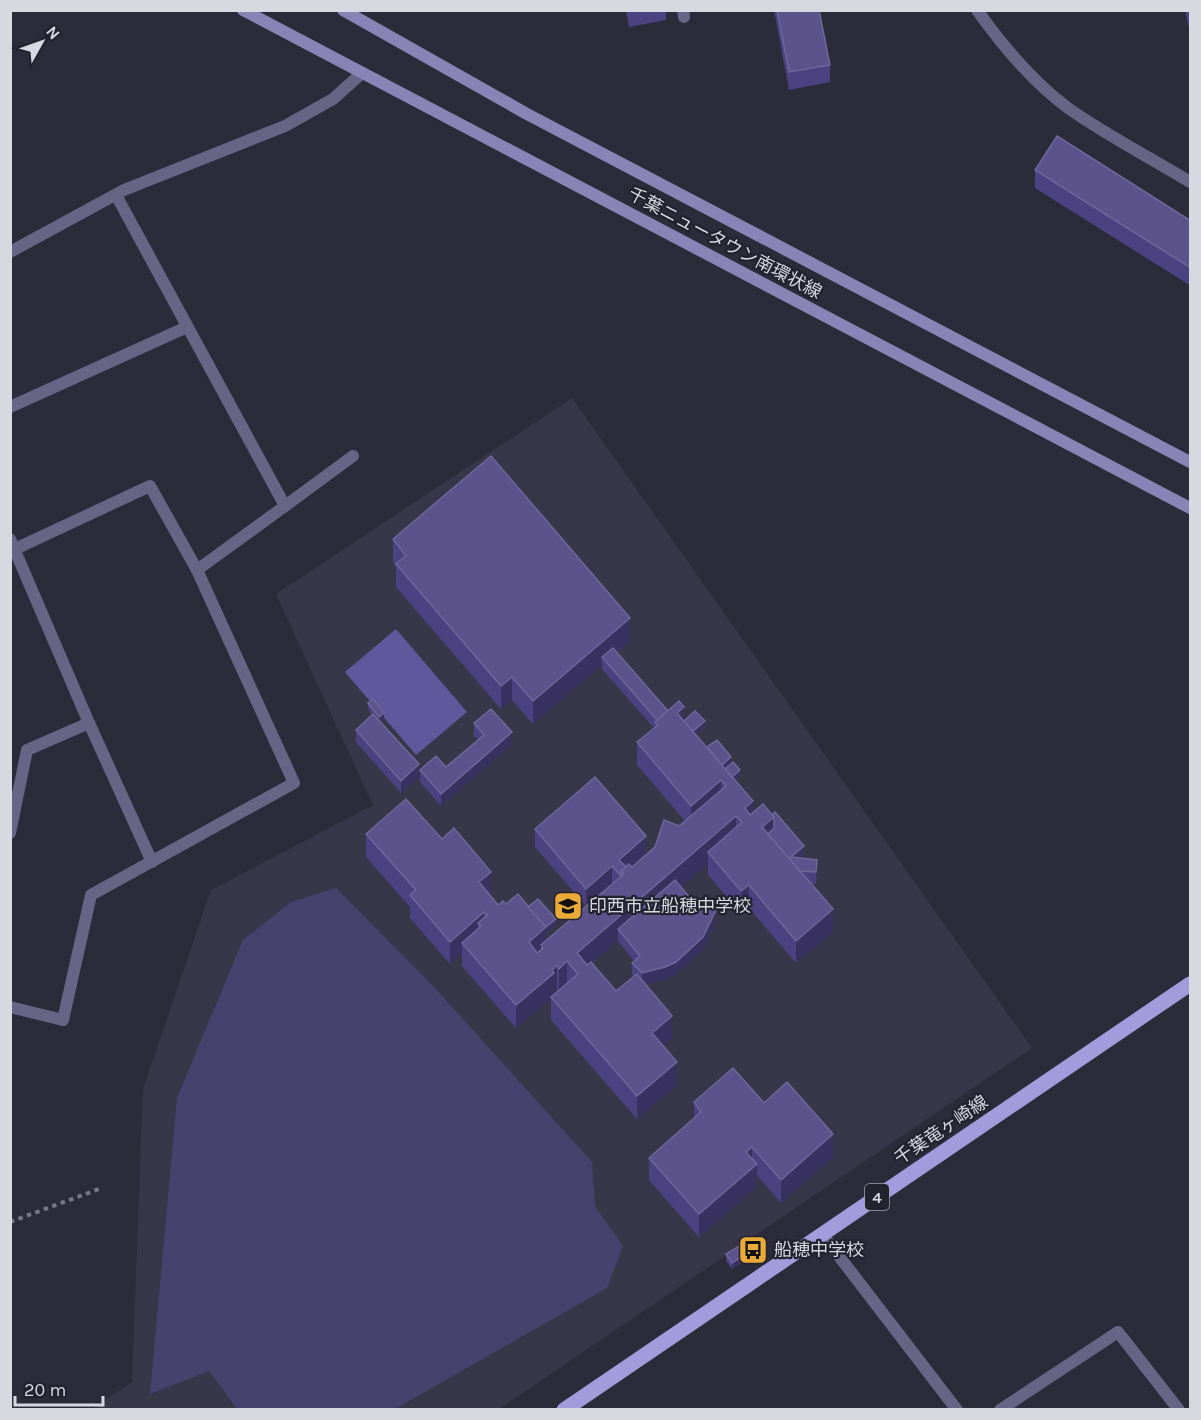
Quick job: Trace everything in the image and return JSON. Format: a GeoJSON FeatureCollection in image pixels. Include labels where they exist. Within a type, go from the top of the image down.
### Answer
{"type":"FeatureCollection","features":[{"type":"Feature","properties":{"kind":"main road","name":"千葉ニュータウン南環状線"},"geometry":{"type":"LineString","coordinates":[[243,10],[1191,508]]}},
{"type":"Feature","properties":{"kind":"main road","name":"千葉ニュータウン南環状線"},"geometry":{"type":"LineString","coordinates":[[343,10],[527,114],[1191,462]]}},
{"type":"Feature","properties":{"kind":"main road","name":"千葉竜ヶ崎線"},"geometry":{"type":"LineString","coordinates":[[564,1410],[1191,984]]}},
{"type":"Feature","properties":{"kind":"street"},"geometry":{"type":"LineString","coordinates":[[977,10],[996,37],[1027,70],[1068,107],[1191,182]]}},
{"type":"Feature","properties":{"kind":"street"},"geometry":{"type":"LineString","coordinates":[[10,252],[116,195],[285,126],[333,99],[362,73]]}},
{"type":"Feature","properties":{"kind":"street"},"geometry":{"type":"LineString","coordinates":[[116,195],[285,506]]}},
{"type":"Feature","properties":{"kind":"street"},"geometry":{"type":"LineString","coordinates":[[10,407],[187,327]]}},
{"type":"Feature","properties":{"kind":"street"},"geometry":{"type":"LineString","coordinates":[[197,570],[352,456]]}},
{"type":"Feature","properties":{"kind":"street"},"geometry":{"type":"LineString","coordinates":[[10,1007],[63,1020],[91,895],[152,862],[294,783],[197,570],[150,486],[13,544],[89,723],[152,862]]}},
{"type":"Feature","properties":{"kind":"street"},"geometry":{"type":"LineString","coordinates":[[10,833],[27,750],[89,723]]}},
{"type":"Feature","properties":{"kind":"street"},"geometry":{"type":"LineString","coordinates":[[822,1234],[957,1410]]}},
{"type":"Feature","properties":{"kind":"street"},"geometry":{"type":"LineString","coordinates":[[1000,1410],[1118,1332],[1179,1410]]}},
{"type":"Feature","properties":{"kind":"path"},"geometry":{"type":"LineString","coordinates":[[10,1222],[99,1189]]}},
{"type":"Feature","properties":{"kind":"shaded area","name":"印西市立船穂中学校"},"geometry":{"type":"Polygon","coordinates":[[[572,398],[1032,1048],[499,1409],[90,1410],[132,1382],[143,1089],[211,890],[373,805],[276,594],[572,398]]]}},
{"type":"Feature","properties":{"kind":"shaded area"},"geometry":{"type":"Polygon","coordinates":[[[396,629],[467,712],[416,755],[345,672],[396,629]]]}},
{"type":"Feature","properties":{"kind":"shaded area"},"geometry":{"type":"Polygon","coordinates":[[[336,888],[435,988],[592,1162],[595,1206],[623,1246],[607,1288],[395,1409],[237,1409],[209,1371],[150,1394],[177,1098],[243,940],[291,902],[336,888]]]}},
{"type":"Feature","properties":{"kind":"building"},"geometry":{"type":"Polygon","coordinates":[[[777,10],[819,10],[830,65],[789,72],[777,10]]]}},
{"type":"Feature","properties":{"kind":"building"},"geometry":{"type":"Polygon","coordinates":[[[1057,136],[1191,221],[1191,268],[1035,170],[1057,136]]]}},
{"type":"Feature","properties":{"kind":"building"},"geometry":{"type":"Polygon","coordinates":[[[491,456],[630,618],[533,701],[512,677],[501,686],[396,564],[406,556],[393,539],[491,456]]]}},
{"type":"Feature","properties":{"kind":"building"},"geometry":{"type":"Polygon","coordinates":[[[613,648],[668,711],[657,720],[602,657],[613,648]]]}},
{"type":"Feature","properties":{"kind":"building"},"geometry":{"type":"Polygon","coordinates":[[[373,699],[384,713],[379,717],[368,703],[373,699]]]}},
{"type":"Feature","properties":{"kind":"building"},"geometry":{"type":"Polygon","coordinates":[[[679,701],[684,707],[677,713],[753,801],[745,808],[750,815],[763,804],[774,817],[762,827],[833,909],[796,941],[749,885],[741,891],[708,852],[742,822],[736,816],[577,953],[587,965],[591,962],[616,991],[637,974],[672,1016],[652,1033],[677,1062],[637,1096],[551,997],[578,974],[567,961],[559,969],[557,965],[552,970],[554,973],[516,1005],[462,943],[481,926],[478,923],[487,915],[484,912],[450,942],[410,895],[416,890],[366,834],[406,799],[442,839],[454,828],[491,872],[479,882],[498,905],[503,901],[506,904],[518,894],[546,927],[529,942],[537,953],[543,948],[541,945],[624,874],[621,871],[629,864],[632,867],[655,847],[664,820],[679,826],[726,786],[721,780],[691,806],[637,742],[658,725],[655,722],[679,701]]]}},
{"type":"Feature","properties":{"kind":"building"},"geometry":{"type":"Polygon","coordinates":[[[491,709],[512,732],[441,794],[420,770],[436,756],[446,767],[484,735],[474,723],[491,709]]]}},
{"type":"Feature","properties":{"kind":"building"},"geometry":{"type":"Polygon","coordinates":[[[695,711],[705,721],[693,731],[684,721],[695,711]]]}},
{"type":"Feature","properties":{"kind":"building"},"geometry":{"type":"Polygon","coordinates":[[[373,714],[419,764],[401,781],[356,730],[373,714]]]}},
{"type":"Feature","properties":{"kind":"building"},"geometry":{"type":"Polygon","coordinates":[[[717,740],[731,757],[722,765],[707,747],[717,740]]]}},
{"type":"Feature","properties":{"kind":"building"},"geometry":{"type":"Polygon","coordinates":[[[733,762],[740,770],[732,777],[725,769],[733,762]]]}},
{"type":"Feature","properties":{"kind":"building"},"geometry":{"type":"Polygon","coordinates":[[[595,777],[646,836],[619,860],[626,867],[621,871],[621,876],[612,866],[586,889],[535,829],[595,777]]]}},
{"type":"Feature","properties":{"kind":"building"},"geometry":{"type":"Polygon","coordinates":[[[775,812],[804,846],[791,857],[817,860],[816,872],[800,871],[768,834],[774,828],[772,815],[775,812]]]}},
{"type":"Feature","properties":{"kind":"building"},"geometry":{"type":"Polygon","coordinates":[[[675,880],[697,906],[706,898],[716,910],[703,937],[676,962],[642,973],[632,963],[640,956],[618,929],[675,880]]]}},
{"type":"Feature","properties":{"kind":"building"},"geometry":{"type":"Polygon","coordinates":[[[538,899],[556,919],[546,927],[528,907],[538,899]]]}},
{"type":"Feature","properties":{"kind":"building"},"geometry":{"type":"Polygon","coordinates":[[[733,1068],[764,1103],[787,1082],[833,1134],[781,1180],[752,1147],[746,1152],[757,1164],[699,1214],[649,1158],[701,1112],[694,1102],[733,1068]]]}},
{"type":"Feature","properties":{"kind":"building"},"geometry":{"type":"Polygon","coordinates":[[[751,1239],[756,1247],[732,1263],[726,1254],[751,1239]]]}},
{"type":"Feature","properties":{"kind":"place","name":"印西市立船穂中学校"},"geometry":{"type":"Point","coordinates":[568,906]}},
{"type":"Feature","properties":{"kind":"place","name":"船穂中学校"},"geometry":{"type":"Point","coordinates":[753,1250]}}]}
